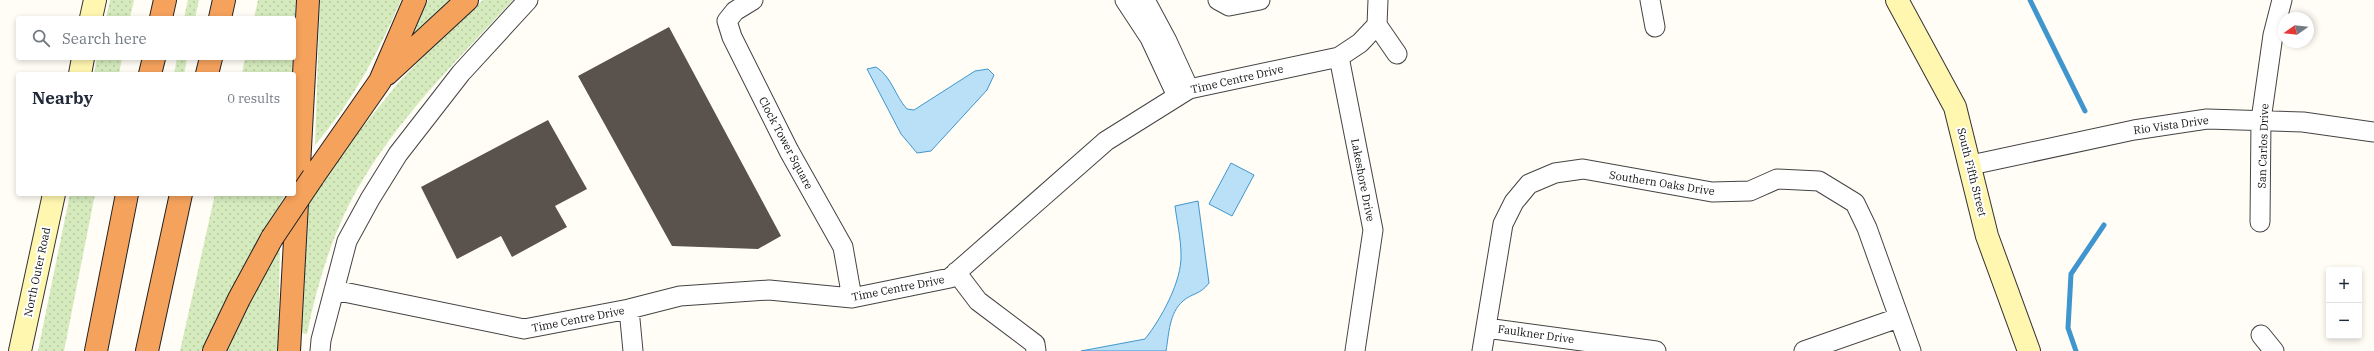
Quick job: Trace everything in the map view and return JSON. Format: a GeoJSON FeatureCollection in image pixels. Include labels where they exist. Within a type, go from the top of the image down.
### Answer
{"type":"FeatureCollection","features":[{"type":"Feature","properties":{"kind":"highway"},"geometry":{"type":"LineString","coordinates":[[162,16],[165,0]]}},
{"type":"Feature","properties":{"kind":"highway"},"geometry":{"type":"LineString","coordinates":[[220,16],[224,0]]}},
{"type":"Feature","properties":{"kind":"highway"},"geometry":{"type":"LineString","coordinates":[[290,351],[308,0]]}},
{"type":"Feature","properties":{"kind":"highway"},"geometry":{"type":"LineString","coordinates":[[214,351],[238,299],[272,238],[380,81],[415,0]]}},
{"type":"Feature","properties":{"kind":"highway"},"geometry":{"type":"LineString","coordinates":[[380,81],[466,0]]}},
{"type":"Feature","properties":{"kind":"highway"},"geometry":{"type":"LineString","coordinates":[[150,72],[154,60]]}},
{"type":"Feature","properties":{"kind":"highway"},"geometry":{"type":"LineString","coordinates":[[208,72],[210,60]]}},
{"type":"Feature","properties":{"kind":"highway"},"geometry":{"type":"LineString","coordinates":[[96,351],[127,196]]}},
{"type":"Feature","properties":{"kind":"highway"},"geometry":{"type":"LineString","coordinates":[[147,351],[181,196]]}},
{"type":"Feature","properties":{"kind":"street"},"geometry":{"type":"LineString","coordinates":[[91,16],[95,0]]}},
{"type":"Feature","properties":{"kind":"street"},"geometry":{"type":"LineString","coordinates":[[320,351],[347,241],[398,154],[461,74],[528,0]]}},
{"type":"Feature","properties":{"kind":"street","name":"Clock Tower Square"},"geometry":{"type":"LineString","coordinates":[[753,0],[735,11],[726,21],[732,37],[789,151],[843,247],[852,298]]}},
{"type":"Feature","properties":{"kind":"street"},"geometry":{"type":"LineString","coordinates":[[1125,0],[1183,93]]}},
{"type":"Feature","properties":{"kind":"street"},"geometry":{"type":"LineString","coordinates":[[1145,0],[1167,41],[1183,93]]}},
{"type":"Feature","properties":{"kind":"street"},"geometry":{"type":"LineString","coordinates":[[1218,0],[1229,6],[1260,0]]}},
{"type":"Feature","properties":{"kind":"street"},"geometry":{"type":"LineString","coordinates":[[1378,0],[1377,25],[1397,54]]}},
{"type":"Feature","properties":{"kind":"street"},"geometry":{"type":"LineString","coordinates":[[1650,0],[1655,27]]}},
{"type":"Feature","properties":{"kind":"street","name":"South Fifth Street"},"geometry":{"type":"LineString","coordinates":[[1896,0],[1955,107],[1971,165],[1987,236],[2029,351]]}},
{"type":"Feature","properties":{"kind":"street","name":"San Carlos Drive"},"geometry":{"type":"LineString","coordinates":[[2260,222],[2261,120],[2273,35],[2282,0]]}},
{"type":"Feature","properties":{"kind":"street","name":"Time Centre Drive"},"geometry":{"type":"LineString","coordinates":[[334,290],[524,329],[629,309],[680,296],[769,290],[852,298],[950,278],[1106,141],[1183,93],[1339,57],[1360,43],[1377,25]]}},
{"type":"Feature","properties":{"kind":"street","name":"Lakeshore Drive"},"geometry":{"type":"LineString","coordinates":[[1339,57],[1373,230],[1355,351]]}},
{"type":"Feature","properties":{"kind":"street"},"geometry":{"type":"LineString","coordinates":[[80,72],[83,60]]}},
{"type":"Feature","properties":{"kind":"street","name":"Rio Vista Drive"},"geometry":{"type":"LineString","coordinates":[[1971,165],[2174,123],[2207,118],[2303,122],[2374,132]]}},
{"type":"Feature","properties":{"kind":"street","name":"Southern Oaks Drive"},"geometry":{"type":"LineString","coordinates":[[1482,351],[1504,224],[1514,202],[1529,184],[1555,173],[1583,169],[1712,192],[1750,191],[1777,179],[1819,181],[1855,203],[1867,228],[1911,351]]}},
{"type":"Feature","properties":{"kind":"street","name":"North Outer Road"},"geometry":{"type":"LineString","coordinates":[[20,351],[54,196]]}},
{"type":"Feature","properties":{"kind":"street"},"geometry":{"type":"LineString","coordinates":[[956,272],[978,301],[1035,344],[1036,351]]}},
{"type":"Feature","properties":{"kind":"street"},"geometry":{"type":"LineString","coordinates":[[629,309],[633,351]]}},
{"type":"Feature","properties":{"kind":"street"},"geometry":{"type":"LineString","coordinates":[[1804,351],[1898,318]]}},
{"type":"Feature","properties":{"kind":"street","name":"Faulkner Drive"},"geometry":{"type":"LineString","coordinates":[[1486,328],[1656,351]]}},
{"type":"Feature","properties":{"kind":"street"},"geometry":{"type":"LineString","coordinates":[[2261,335],[2274,351]]}},
{"type":"Feature","properties":{"kind":"green space"},"geometry":{"type":"Polygon","coordinates":[[[110,0],[134,0],[130,16],[106,16],[110,0]]]}},
{"type":"Feature","properties":{"kind":"green space"},"geometry":{"type":"Polygon","coordinates":[[[188,0],[199,0],[195,16],[184,16],[188,0]]]}},
{"type":"Feature","properties":{"kind":"green space"},"geometry":{"type":"Polygon","coordinates":[[[258,0],[296,0],[295,16],[254,16],[258,0]]]}},
{"type":"Feature","properties":{"kind":"green space"},"geometry":{"type":"Polygon","coordinates":[[[320,0],[401,0],[364,76],[329,128],[315,145],[320,0]]]}},
{"type":"Feature","properties":{"kind":"green space"},"geometry":{"type":"Polygon","coordinates":[[[428,0],[452,0],[411,40],[428,0]]]}},
{"type":"Feature","properties":{"kind":"green space"},"geometry":{"type":"Polygon","coordinates":[[[483,0],[513,0],[417,105],[383,149],[367,173],[356,191],[337,231],[317,292],[307,334],[301,333],[308,200],[352,140],[399,82],[439,40],[483,0]]]}},
{"type":"Feature","properties":{"kind":"green space"},"geometry":{"type":"Polygon","coordinates":[[[97,60],[122,60],[119,72],[94,72],[97,60]]]}},
{"type":"Feature","properties":{"kind":"green space"},"geometry":{"type":"Polygon","coordinates":[[[177,60],[187,60],[184,72],[174,72],[177,60]]]}},
{"type":"Feature","properties":{"kind":"green space"},"geometry":{"type":"Polygon","coordinates":[[[245,60],[293,60],[292,72],[242,72],[245,60]]]}},
{"type":"Feature","properties":{"kind":"green space"},"geometry":{"type":"Polygon","coordinates":[[[70,196],[95,196],[64,351],[38,351],[70,196]]]}},
{"type":"Feature","properties":{"kind":"green space"},"geometry":{"type":"Polygon","coordinates":[[[215,196],[284,196],[204,351],[180,351],[215,196]]]}},
{"type":"Feature","properties":{"kind":"green space"},"geometry":{"type":"Polygon","coordinates":[[[280,241],[278,351],[223,351],[280,241]]]}},
{"type":"Feature","properties":{"kind":"water"},"geometry":{"type":"Polygon","coordinates":[[[876,67],[890,81],[907,109],[914,110],[975,71],[988,69],[994,75],[987,90],[931,151],[917,153],[901,134],[867,69],[876,67]]]}},
{"type":"Feature","properties":{"kind":"water"},"geometry":{"type":"Polygon","coordinates":[[[1231,163],[1254,175],[1232,216],[1209,204],[1231,163]]]}},
{"type":"Feature","properties":{"kind":"water"},"geometry":{"type":"Polygon","coordinates":[[[1198,201],[1209,283],[1199,292],[1186,298],[1178,306],[1170,324],[1166,351],[1081,351],[1145,339],[1164,310],[1178,276],[1181,249],[1175,206],[1198,201]]]}},
{"type":"Feature","properties":{"kind":"building"},"geometry":{"type":"Polygon","coordinates":[[[669,27],[781,236],[758,249],[672,246],[578,76],[669,27]]]}},
{"type":"Feature","properties":{"kind":"building"},"geometry":{"type":"Polygon","coordinates":[[[548,120],[587,189],[555,206],[567,227],[512,257],[501,236],[457,259],[421,187],[548,120]]]}},
{"type":"Feature","properties":{"kind":"waterway"},"geometry":{"type":"LineString","coordinates":[[2030,0],[2085,111]]}},
{"type":"Feature","properties":{"kind":"waterway"},"geometry":{"type":"LineString","coordinates":[[2076,351],[2068,328],[2071,274],[2104,225]]}}]}
